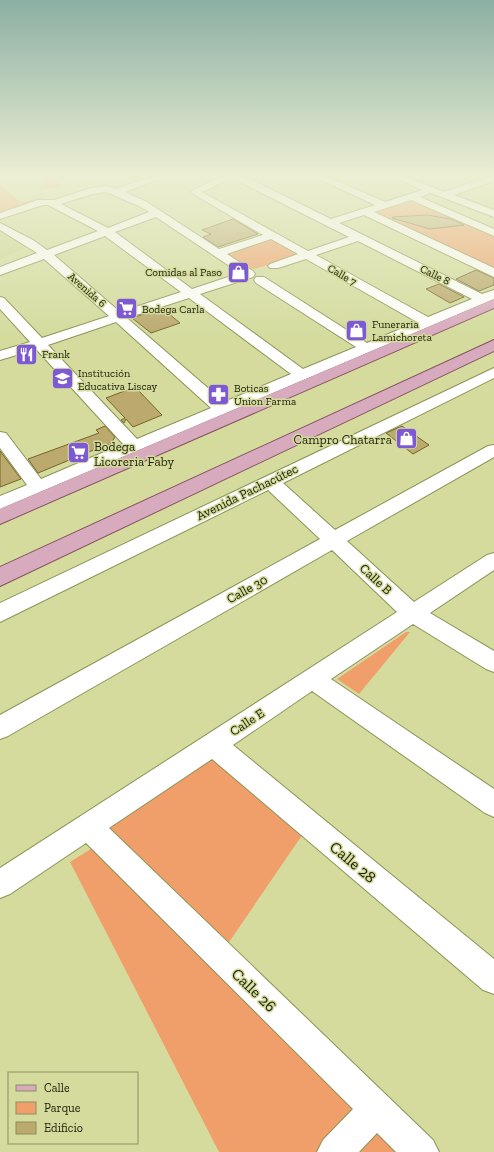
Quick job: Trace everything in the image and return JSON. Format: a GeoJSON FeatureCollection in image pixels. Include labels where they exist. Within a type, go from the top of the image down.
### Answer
{"type":"FeatureCollection","features":[{"type":"Feature","properties":{"kind":"main road"},"geometry":{"type":"LineString","coordinates":[[0,517],[490,299]]}},
{"type":"Feature","properties":{"kind":"main road"},"geometry":{"type":"LineString","coordinates":[[0,577],[494,345]]}},
{"type":"Feature","properties":{"kind":"street","name":"Avenida 6"},"geometry":{"type":"LineString","coordinates":[[7,230],[29,242],[46,254],[222,409]]}},
{"type":"Feature","properties":{"kind":"street"},"geometry":{"type":"LineString","coordinates":[[0,271],[110,230]]}},
{"type":"Feature","properties":{"kind":"street"},"geometry":{"type":"LineString","coordinates":[[183,230],[366,348]]}},
{"type":"Feature","properties":{"kind":"street","name":"Calle 7"},"geometry":{"type":"LineString","coordinates":[[263,230],[426,322]]}},
{"type":"Feature","properties":{"kind":"street","name":"Calle 8"},"geometry":{"type":"LineString","coordinates":[[344,230],[490,299]]}},
{"type":"Feature","properties":{"kind":"street"},"geometry":{"type":"LineString","coordinates":[[402,230],[494,273]]}},
{"type":"Feature","properties":{"kind":"street"},"geometry":{"type":"LineString","coordinates":[[106,231],[303,376]]}},
{"type":"Feature","properties":{"kind":"street"},"geometry":{"type":"LineString","coordinates":[[219,253],[273,235]]}},
{"type":"Feature","properties":{"kind":"street"},"geometry":{"type":"LineString","coordinates":[[274,266],[359,237]]}},
{"type":"Feature","properties":{"kind":"street"},"geometry":{"type":"LineString","coordinates":[[0,356],[192,293],[254,277]]}},
{"type":"Feature","properties":{"kind":"street"},"geometry":{"type":"LineString","coordinates":[[0,503],[303,376],[426,322],[490,299]]}},
{"type":"Feature","properties":{"kind":"street"},"geometry":{"type":"LineString","coordinates":[[0,301],[134,446]]}},
{"type":"Feature","properties":{"kind":"street","name":"Avenida Pachacútec"},"geometry":{"type":"LineString","coordinates":[[0,613],[494,372]]}},
{"type":"Feature","properties":{"kind":"street"},"geometry":{"type":"LineString","coordinates":[[0,437],[38,487]]}},
{"type":"Feature","properties":{"kind":"street","name":"Calle 30"},"geometry":{"type":"LineString","coordinates":[[0,728],[494,450]]}},
{"type":"Feature","properties":{"kind":"street","name":"Calle B"},"geometry":{"type":"LineString","coordinates":[[270,481],[412,613],[494,662]]}},
{"type":"Feature","properties":{"kind":"street","name":"Calle E"},"geometry":{"type":"LineString","coordinates":[[0,884],[494,560]]}},
{"type":"Feature","properties":{"kind":"street"},"geometry":{"type":"LineString","coordinates":[[313,679],[494,804]]}},
{"type":"Feature","properties":{"kind":"street","name":"Calle 28"},"geometry":{"type":"LineString","coordinates":[[213,744],[494,978]]}},
{"type":"Feature","properties":{"kind":"street","name":"Calle 26"},"geometry":{"type":"LineString","coordinates":[[88,826],[421,1152]]}},
{"type":"Feature","properties":{"kind":"street"},"geometry":{"type":"LineString","coordinates":[[335,1152],[377,1109]]}},
{"type":"Feature","properties":{"kind":"shaded area"},"geometry":{"type":"Polygon","coordinates":[[[0,232],[23,246],[24,249],[0,258],[0,232]]]}},
{"type":"Feature","properties":{"kind":"green space"},"geometry":{"type":"Polygon","coordinates":[[[410,230],[480,230],[494,236],[494,269],[410,230]]]}},
{"type":"Feature","properties":{"kind":"green space"},"geometry":{"type":"Polygon","coordinates":[[[270,240],[276,240],[300,254],[300,256],[254,269],[248,267],[230,255],[233,253],[270,240]]]}},
{"type":"Feature","properties":{"kind":"green space"},"geometry":{"type":"Polygon","coordinates":[[[406,632],[410,632],[359,694],[337,679],[406,632]]]}},
{"type":"Feature","properties":{"kind":"green space"},"geometry":{"type":"Polygon","coordinates":[[[216,755],[307,828],[223,951],[100,829],[216,755]]]}},
{"type":"Feature","properties":{"kind":"green space"},"geometry":{"type":"Polygon","coordinates":[[[94,847],[362,1108],[318,1152],[219,1152],[70,862],[94,847]]]}},
{"type":"Feature","properties":{"kind":"green space"},"geometry":{"type":"Polygon","coordinates":[[[377,1121],[408,1152],[347,1152],[377,1121]]]}},
{"type":"Feature","properties":{"kind":"building"},"geometry":{"type":"Polygon","coordinates":[[[202,230],[251,230],[258,234],[218,247],[203,237],[211,234],[202,230]]]}},
{"type":"Feature","properties":{"kind":"building"},"geometry":{"type":"Polygon","coordinates":[[[476,270],[494,278],[494,285],[479,291],[456,279],[476,270]]]}},
{"type":"Feature","properties":{"kind":"building"},"geometry":{"type":"Polygon","coordinates":[[[439,284],[464,297],[450,303],[426,289],[439,284]]]}},
{"type":"Feature","properties":{"kind":"building"},"geometry":{"type":"Polygon","coordinates":[[[162,308],[180,323],[151,333],[132,318],[162,308]]]}},
{"type":"Feature","properties":{"kind":"building"},"geometry":{"type":"Polygon","coordinates":[[[135,387],[162,415],[133,427],[126,419],[124,423],[121,420],[125,418],[106,398],[135,387]]]}},
{"type":"Feature","properties":{"kind":"building"},"geometry":{"type":"Polygon","coordinates":[[[105,426],[115,437],[109,446],[108,444],[38,473],[28,459],[99,433],[96,430],[105,426]]]}},
{"type":"Feature","properties":{"kind":"building","name":"Campro Chatarra"},"geometry":{"type":"Polygon","coordinates":[[[402,426],[429,445],[413,454],[386,433],[402,426]]]}},
{"type":"Feature","properties":{"kind":"building"},"geometry":{"type":"Polygon","coordinates":[[[0,451],[21,479],[0,487],[0,451]]]}},
{"type":"Feature","properties":{"kind":"place","name":"Comidas al Paso"},"geometry":{"type":"Point","coordinates":[238,272]}},
{"type":"Feature","properties":{"kind":"place","name":"Bodega Carla"},"geometry":{"type":"Point","coordinates":[127,309]}},
{"type":"Feature","properties":{"kind":"place","name":"Funeraria Lamichoreta"},"geometry":{"type":"Point","coordinates":[357,330]}},
{"type":"Feature","properties":{"kind":"place","name":"Frank"},"geometry":{"type":"Point","coordinates":[26,354]}},
{"type":"Feature","properties":{"kind":"place","name":"Institución Educativa Liscay"},"geometry":{"type":"Point","coordinates":[62,379]}},
{"type":"Feature","properties":{"kind":"place","name":"Boticas Union Farma"},"geometry":{"type":"Point","coordinates":[219,394]}},
{"type":"Feature","properties":{"kind":"place","name":"Campro Chatarra"},"geometry":{"type":"Point","coordinates":[407,439]}},
{"type":"Feature","properties":{"kind":"place","name":"Bodega Licoreria Faby"},"geometry":{"type":"Point","coordinates":[79,453]}}]}
